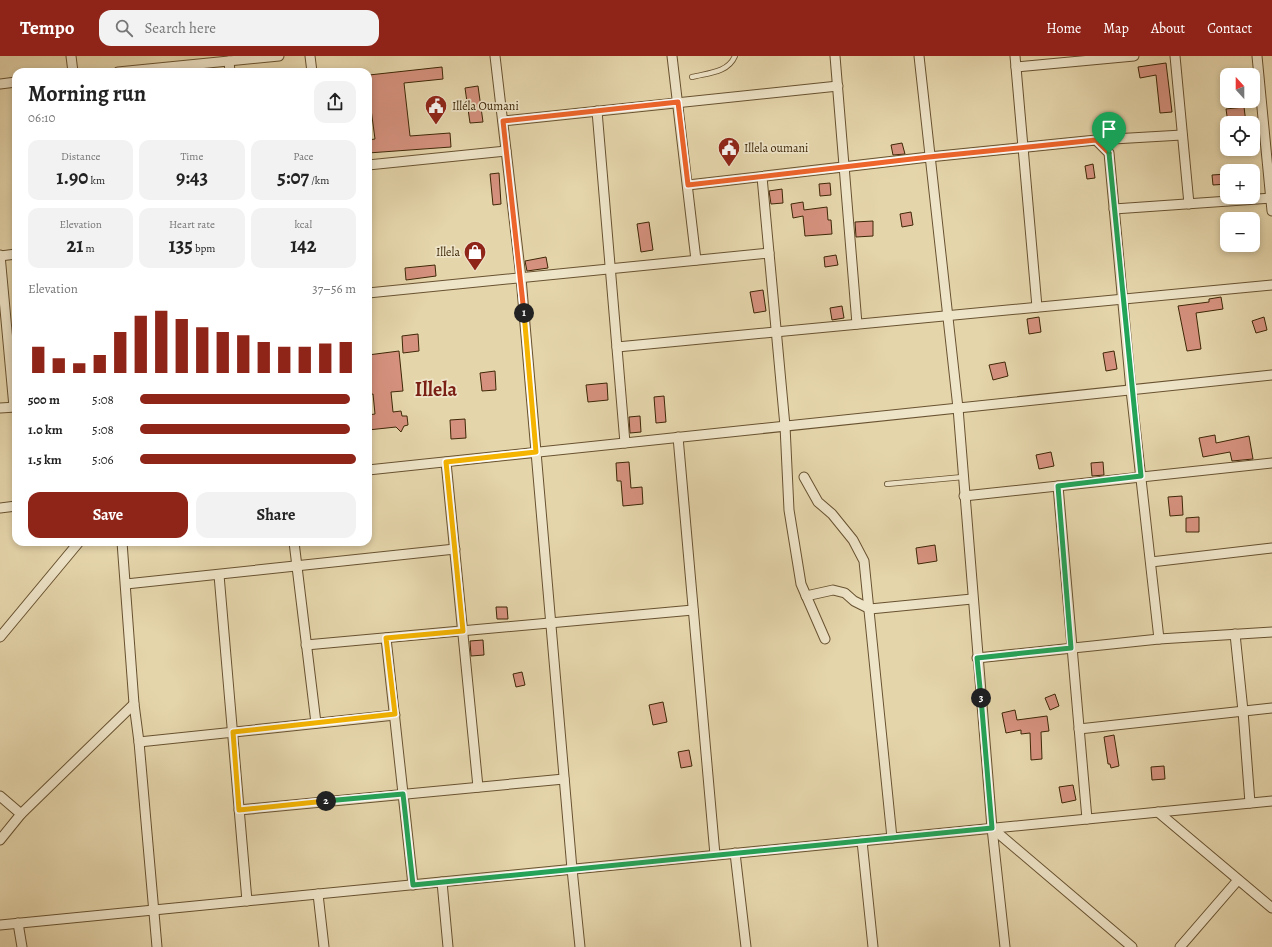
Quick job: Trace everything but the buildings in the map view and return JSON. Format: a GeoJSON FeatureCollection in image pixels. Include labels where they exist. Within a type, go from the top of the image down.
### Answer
{"type":"FeatureCollection","features":[{"type":"Feature","properties":{"kind":"street"},"geometry":{"type":"LineString","coordinates":[[71,56],[72,68]]}},
{"type":"Feature","properties":{"kind":"street"},"geometry":{"type":"LineString","coordinates":[[158,68],[279,56]]}},
{"type":"Feature","properties":{"kind":"street"},"geometry":{"type":"LineString","coordinates":[[310,56],[312,68]]}},
{"type":"Feature","properties":{"kind":"street"},"geometry":{"type":"LineString","coordinates":[[495,56],[521,278],[580,947]]}},
{"type":"Feature","properties":{"kind":"street"},"geometry":{"type":"LineString","coordinates":[[672,56],[696,260]]}},
{"type":"Feature","properties":{"kind":"street"},"geometry":{"type":"LineString","coordinates":[[835,56],[857,324]]}},
{"type":"Feature","properties":{"kind":"street"},"geometry":{"type":"LineString","coordinates":[[919,56],[958,408],[977,658],[992,828],[1005,947]]}},
{"type":"Feature","properties":{"kind":"street"},"geometry":{"type":"LineString","coordinates":[[1015,56],[1037,307]]}},
{"type":"Feature","properties":{"kind":"street"},"geometry":{"type":"LineString","coordinates":[[1016,67],[1134,56]]}},
{"type":"Feature","properties":{"kind":"street"},"geometry":{"type":"LineString","coordinates":[[1175,56],[1189,204]]}},
{"type":"Feature","properties":{"kind":"street"},"geometry":{"type":"LineString","coordinates":[[1257,56],[1272,211]]}},
{"type":"Feature","properties":{"kind":"street"},"geometry":{"type":"LineString","coordinates":[[229,61],[230,68]]}},
{"type":"Feature","properties":{"kind":"street"},"geometry":{"type":"LineString","coordinates":[[0,84],[12,82]]}},
{"type":"Feature","properties":{"kind":"street"},"geometry":{"type":"LineString","coordinates":[[503,121],[838,86]]}},
{"type":"Feature","properties":{"kind":"street"},"geometry":{"type":"LineString","coordinates":[[597,111],[625,443]]}},
{"type":"Feature","properties":{"kind":"street"},"geometry":{"type":"LineString","coordinates":[[688,185],[1023,147],[1096,140],[1182,135]]}},
{"type":"Feature","properties":{"kind":"street"},"geometry":{"type":"LineString","coordinates":[[1096,140],[1109,153],[1131,390],[1159,640]]}},
{"type":"Feature","properties":{"kind":"street"},"geometry":{"type":"LineString","coordinates":[[372,165],[506,151]]}},
{"type":"Feature","properties":{"kind":"street"},"geometry":{"type":"LineString","coordinates":[[762,177],[785,426],[789,510],[801,584],[825,639]]}},
{"type":"Feature","properties":{"kind":"street"},"geometry":{"type":"LineString","coordinates":[[1114,209],[1271,198]]}},
{"type":"Feature","properties":{"kind":"street"},"geometry":{"type":"LineString","coordinates":[[372,293],[769,253]]}},
{"type":"Feature","properties":{"kind":"street"},"geometry":{"type":"LineString","coordinates":[[12,254],[0,255],[12,377]]}},
{"type":"Feature","properties":{"kind":"street"},"geometry":{"type":"LineString","coordinates":[[617,347],[1272,285]]}},
{"type":"Feature","properties":{"kind":"street"},"geometry":{"type":"LineString","coordinates":[[372,470],[1272,376]]}},
{"type":"Feature","properties":{"kind":"street"},"geometry":{"type":"LineString","coordinates":[[0,408],[12,407]]}},
{"type":"Feature","properties":{"kind":"street"},"geometry":{"type":"LineString","coordinates":[[678,438],[715,855]]}},
{"type":"Feature","properties":{"kind":"street"},"geometry":{"type":"LineString","coordinates":[[446,462],[478,787]]}},
{"type":"Feature","properties":{"kind":"street"},"geometry":{"type":"LineString","coordinates":[[964,496],[1272,463]]}},
{"type":"Feature","properties":{"kind":"street"},"geometry":{"type":"LineString","coordinates":[[804,477],[818,502],[832,514],[853,540],[864,561],[892,838]]}},
{"type":"Feature","properties":{"kind":"street"},"geometry":{"type":"LineString","coordinates":[[1058,486],[1087,819]]}},
{"type":"Feature","properties":{"kind":"street"},"geometry":{"type":"LineString","coordinates":[[0,508],[12,506]]}},
{"type":"Feature","properties":{"kind":"street"},"geometry":{"type":"LineString","coordinates":[[0,637],[76,546]]}},
{"type":"Feature","properties":{"kind":"street"},"geometry":{"type":"LineString","coordinates":[[122,546],[134,704],[139,742],[157,947]]}},
{"type":"Feature","properties":{"kind":"street"},"geometry":{"type":"LineString","coordinates":[[294,546],[316,723]]}},
{"type":"Feature","properties":{"kind":"street"},"geometry":{"type":"LineString","coordinates":[[1151,562],[1272,548]]}},
{"type":"Feature","properties":{"kind":"street"},"geometry":{"type":"LineString","coordinates":[[126,584],[455,549]]}},
{"type":"Feature","properties":{"kind":"street"},"geometry":{"type":"LineString","coordinates":[[220,575],[247,901]]}},
{"type":"Feature","properties":{"kind":"street"},"geometry":{"type":"LineString","coordinates":[[806,596],[833,590],[844,593],[854,601],[870,609],[972,599]]}},
{"type":"Feature","properties":{"kind":"street"},"geometry":{"type":"LineString","coordinates":[[306,645],[693,610]]}},
{"type":"Feature","properties":{"kind":"street"},"geometry":{"type":"LineString","coordinates":[[977,658],[1159,640],[1272,632]]}},
{"type":"Feature","properties":{"kind":"street"},"geometry":{"type":"LineString","coordinates":[[1235,634],[1250,803]]}},
{"type":"Feature","properties":{"kind":"street"},"geometry":{"type":"LineString","coordinates":[[386,638],[413,885]]}},
{"type":"Feature","properties":{"kind":"street"},"geometry":{"type":"LineString","coordinates":[[0,840],[21,814],[134,704]]}},
{"type":"Feature","properties":{"kind":"street"},"geometry":{"type":"LineString","coordinates":[[1079,729],[1272,708]]}},
{"type":"Feature","properties":{"kind":"street"},"geometry":{"type":"LineString","coordinates":[[139,742],[395,714]]}},
{"type":"Feature","properties":{"kind":"street"},"geometry":{"type":"LineString","coordinates":[[239,810],[564,779]]}},
{"type":"Feature","properties":{"kind":"street"},"geometry":{"type":"LineString","coordinates":[[0,796],[21,814]]}},
{"type":"Feature","properties":{"kind":"street"},"geometry":{"type":"LineString","coordinates":[[0,925],[1272,800]]}},
{"type":"Feature","properties":{"kind":"street"},"geometry":{"type":"LineString","coordinates":[[1158,812],[1272,908]]}},
{"type":"Feature","properties":{"kind":"street"},"geometry":{"type":"LineString","coordinates":[[992,828],[1132,947]]}},
{"type":"Feature","properties":{"kind":"street"},"geometry":{"type":"LineString","coordinates":[[862,841],[873,947]]}},
{"type":"Feature","properties":{"kind":"street"},"geometry":{"type":"LineString","coordinates":[[735,853],[746,947]]}},
{"type":"Feature","properties":{"kind":"street"},"geometry":{"type":"LineString","coordinates":[[1180,947],[1238,880]]}},
{"type":"Feature","properties":{"kind":"street"},"geometry":{"type":"LineString","coordinates":[[442,882],[448,947]]}},
{"type":"Feature","properties":{"kind":"street"},"geometry":{"type":"LineString","coordinates":[[318,894],[324,947]]}},
{"type":"Feature","properties":{"kind":"street"},"geometry":{"type":"LineString","coordinates":[[18,923],[22,947]]}},
{"type":"Feature","properties":{"kind":"lane"},"geometry":{"type":"LineString","coordinates":[[692,77],[720,70],[729,66],[735,56]]}},
{"type":"Feature","properties":{"kind":"lane"},"geometry":{"type":"LineString","coordinates":[[887,484],[963,477]]}},
{"type":"Feature","properties":{"kind":"place","name":"Illéla Oumani"},"geometry":{"type":"Point","coordinates":[436,126]}},
{"type":"Feature","properties":{"kind":"place","name":"Illela oumani"},"geometry":{"type":"Point","coordinates":[729,168]}},
{"type":"Feature","properties":{"kind":"place","name":"Illela"},"geometry":{"type":"Point","coordinates":[475,272]}},
{"type":"Feature","properties":{"kind":"district","name":"Illela"},"geometry":{"type":"Point","coordinates":[436,389]}},
{"type":"Feature","properties":{"kind":"route"},"geometry":{"type":"LineString","coordinates":[[678,102],[688,185],[929,157],[1096,140],[1109,153],[1131,390],[1141,476],[1058,486],[1071,648],[977,658],[992,828],[413,885],[403,794],[239,810],[233,732],[395,714],[386,638],[463,631],[446,462],[536,452],[521,278],[503,121],[678,102]]}}]}
